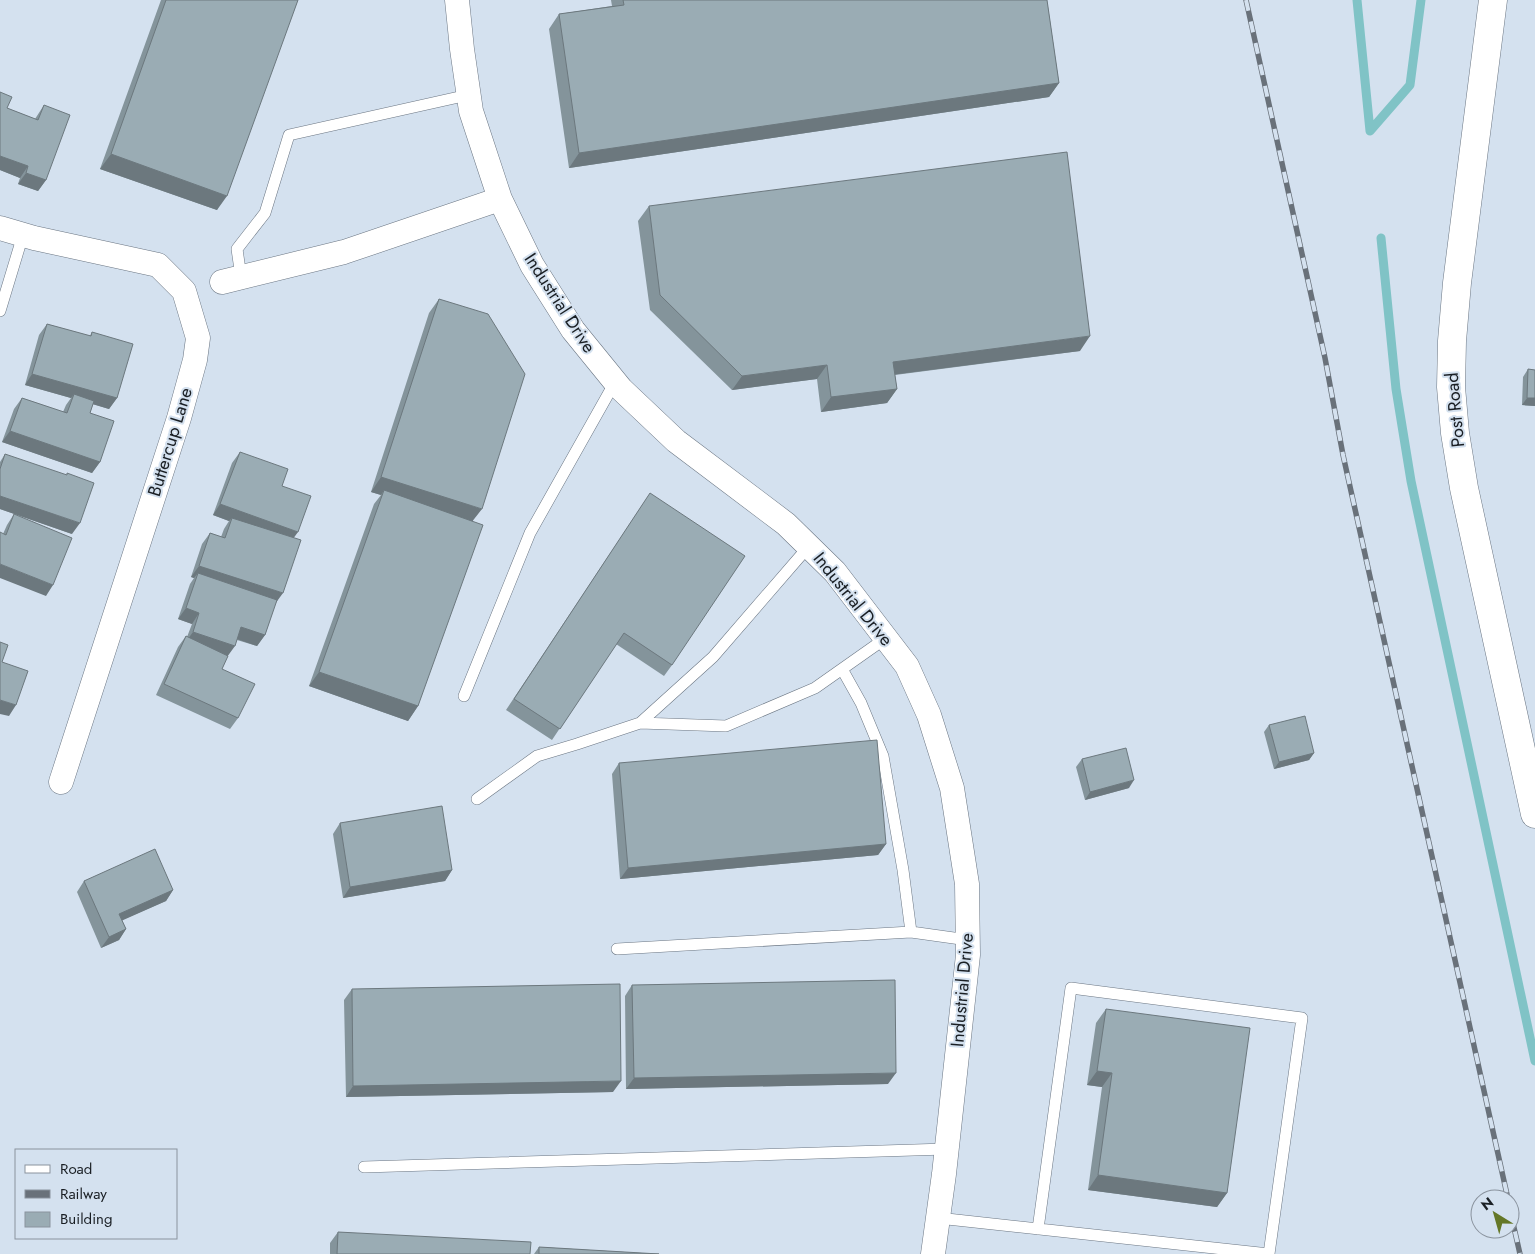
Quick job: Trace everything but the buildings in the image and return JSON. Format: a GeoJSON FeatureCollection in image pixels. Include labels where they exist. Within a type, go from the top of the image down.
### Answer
{"type":"FeatureCollection","features":[{"type":"Feature","properties":{"kind":"street","name":"Industrial Drive"},"geometry":{"type":"LineString","coordinates":[[457,0],[471,111],[500,199],[532,265],[573,330],[615,382],[676,441],[786,524],[835,572],[907,666],[929,715],[952,788],[967,884],[968,940],[968,955],[933,1254]]}},
{"type":"Feature","properties":{"kind":"street","name":"Post Road"},"geometry":{"type":"LineString","coordinates":[[1493,0],[1457,283],[1452,341],[1451,386],[1455,433],[1464,488],[1535,814]]}},
{"type":"Feature","properties":{"kind":"street"},"geometry":{"type":"LineString","coordinates":[[231,280],[344,252],[500,199]]}},
{"type":"Feature","properties":{"kind":"street","name":"Buttercup Lane"},"geometry":{"type":"LineString","coordinates":[[0,228],[158,266],[184,291],[198,338],[195,360],[179,418],[61,782]]}},
{"type":"Feature","properties":{"kind":"lane"},"geometry":{"type":"LineString","coordinates":[[231,280],[238,249],[265,213],[289,135],[468,95]]}},
{"type":"Feature","properties":{"kind":"lane"},"geometry":{"type":"LineString","coordinates":[[0,311],[23,235]]}},
{"type":"Feature","properties":{"kind":"lane"},"geometry":{"type":"LineString","coordinates":[[464,696],[530,533],[615,382]]}},
{"type":"Feature","properties":{"kind":"lane"},"geometry":{"type":"LineString","coordinates":[[640,723],[713,657],[809,546]]}},
{"type":"Feature","properties":{"kind":"lane"},"geometry":{"type":"LineString","coordinates":[[477,799],[537,756],[640,723],[726,726],[815,688],[886,638]]}},
{"type":"Feature","properties":{"kind":"lane"},"geometry":{"type":"LineString","coordinates":[[842,669],[861,703],[883,756],[903,870],[911,932]]}},
{"type":"Feature","properties":{"kind":"lane"},"geometry":{"type":"LineString","coordinates":[[617,949],[911,932],[968,940]]}},
{"type":"Feature","properties":{"kind":"lane"},"geometry":{"type":"LineString","coordinates":[[938,1218],[1038,1229],[1269,1254],[1302,1018],[1071,988],[1038,1229]]}},
{"type":"Feature","properties":{"kind":"lane"},"geometry":{"type":"LineString","coordinates":[[364,1167],[946,1149]]}},
{"type":"Feature","properties":{"kind":"waterway"},"geometry":{"type":"LineString","coordinates":[[1357,0],[1370,131]]}},
{"type":"Feature","properties":{"kind":"waterway"},"geometry":{"type":"LineString","coordinates":[[1370,131],[1410,85],[1421,0]]}},
{"type":"Feature","properties":{"kind":"waterway"},"geometry":{"type":"LineString","coordinates":[[1381,238],[1396,389],[1411,481],[1535,1061]]}},
{"type":"Feature","properties":{"kind":"railway"},"geometry":{"type":"LineString","coordinates":[[1246,0],[1325,358],[1343,455],[1506,1189]]}},
{"type":"Feature","properties":{"kind":"railway"},"geometry":{"type":"LineString","coordinates":[[1517,1239],[1520,1254]]}}]}
